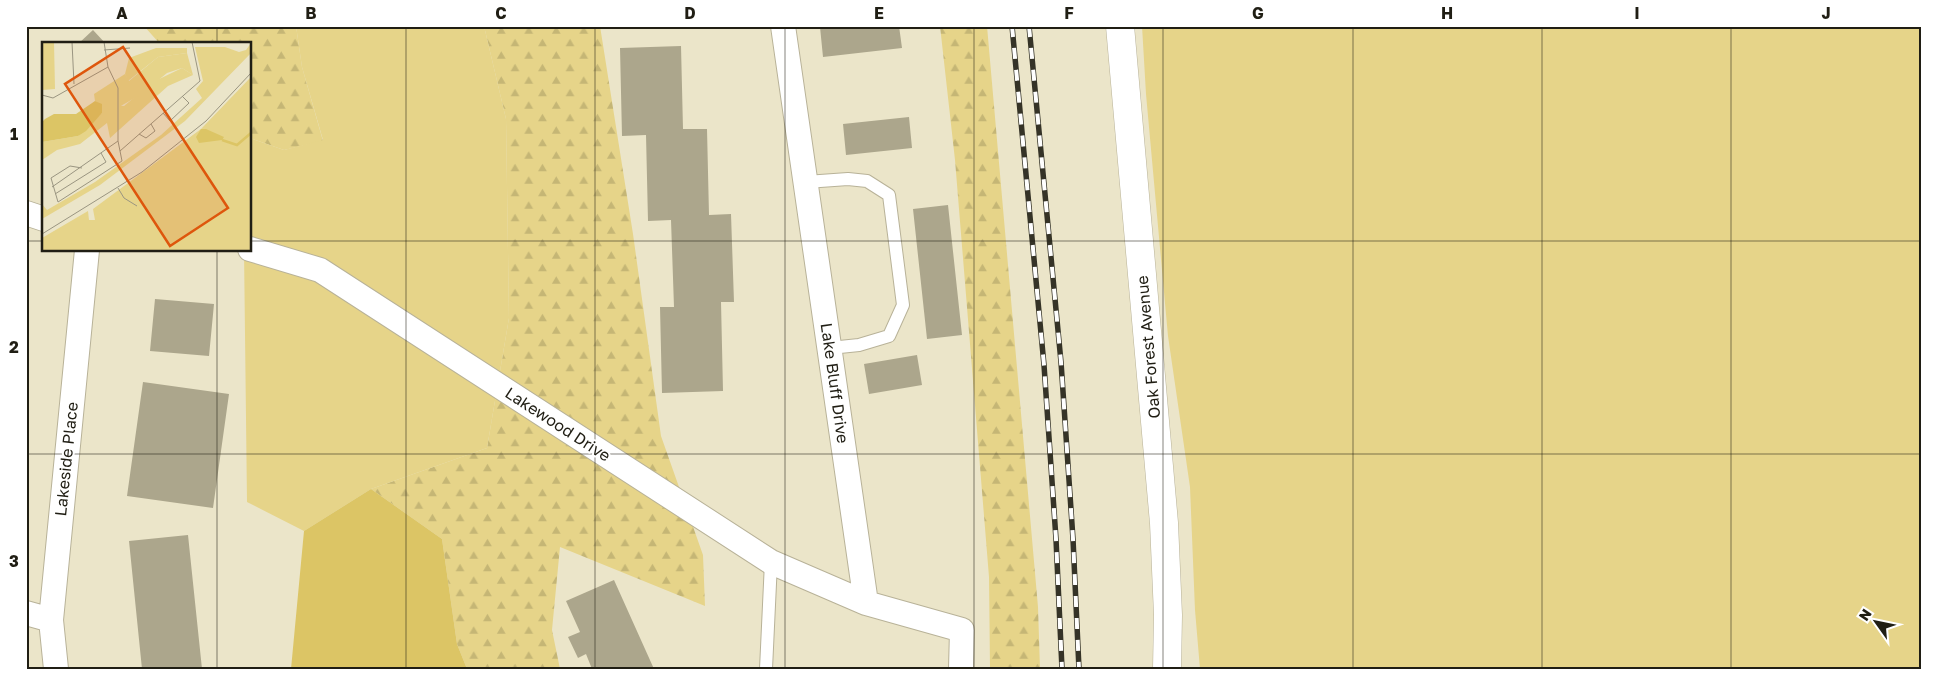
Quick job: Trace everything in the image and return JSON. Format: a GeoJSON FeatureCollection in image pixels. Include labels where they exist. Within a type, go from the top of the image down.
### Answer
{"type":"FeatureCollection","features":[{"type":"Feature","properties":{"kind":"street","name":"Lake Bluff Drive"},"geometry":{"type":"LineString","coordinates":[[783,26],[866,603]]}},
{"type":"Feature","properties":{"kind":"street","name":"Oak Forest Avenue"},"geometry":{"type":"LineString","coordinates":[[1120,26],[1164,523],[1168,615],[1167,669]]}},
{"type":"Feature","properties":{"kind":"street"},"geometry":{"type":"LineString","coordinates":[[26,213],[42,218]]}},
{"type":"Feature","properties":{"kind":"street","name":"Lakewood Drive"},"geometry":{"type":"LineString","coordinates":[[251,249],[320,270],[771,562],[866,603]]}},
{"type":"Feature","properties":{"kind":"street","name":"Lakeside Place"},"geometry":{"type":"LineString","coordinates":[[56,669],[51,620],[87,251]]}},
{"type":"Feature","properties":{"kind":"street"},"geometry":{"type":"LineString","coordinates":[[866,603],[962,630],[961,669]]}},
{"type":"Feature","properties":{"kind":"street"},"geometry":{"type":"LineString","coordinates":[[26,613],[51,620]]}},
{"type":"Feature","properties":{"kind":"lane"},"geometry":{"type":"LineString","coordinates":[[806,182],[848,179],[867,181],[889,195],[903,305],[889,336],[859,345],[830,348]]}},
{"type":"Feature","properties":{"kind":"lane"},"geometry":{"type":"LineString","coordinates":[[766,669],[771,562]]}},
{"type":"Feature","properties":{"kind":"green space"},"geometry":{"type":"Polygon","coordinates":[[[144,26],[296,26],[302,67],[323,141],[284,150],[251,138],[251,42],[158,42],[144,26]]]}},
{"type":"Feature","properties":{"kind":"green space"},"geometry":{"type":"Polygon","coordinates":[[[296,26],[484,26],[506,119],[509,318],[487,448],[371,489],[304,531],[247,502],[244,251],[251,251],[251,138],[284,150],[323,140],[302,67],[296,26]]]}},
{"type":"Feature","properties":{"kind":"green space"},"geometry":{"type":"Polygon","coordinates":[[[484,26],[600,26],[633,234],[661,436],[703,555],[705,606],[560,547],[552,630],[560,669],[467,669],[457,644],[442,539],[371,489],[487,448],[509,318],[506,119],[484,26]]]}},
{"type":"Feature","properties":{"kind":"green space"},"geometry":{"type":"Polygon","coordinates":[[[940,26],[987,26],[1038,607],[1040,669],[990,669],[989,577],[955,160],[940,26]]]}},
{"type":"Feature","properties":{"kind":"green space"},"geometry":{"type":"Polygon","coordinates":[[[1142,26],[1922,26],[1922,669],[1200,669],[1195,610],[1190,487],[1168,336],[1146,94],[1142,26]]]}},
{"type":"Feature","properties":{"kind":"shaded area"},"geometry":{"type":"Polygon","coordinates":[[[371,489],[442,539],[457,644],[467,669],[291,669],[304,531],[371,489]]]}},
{"type":"Feature","properties":{"kind":"building"},"geometry":{"type":"Polygon","coordinates":[[[899,26],[902,48],[823,57],[820,27],[899,26]]]}},
{"type":"Feature","properties":{"kind":"building"},"geometry":{"type":"Polygon","coordinates":[[[93,30],[104,42],[80,42],[93,30]]]}},
{"type":"Feature","properties":{"kind":"building"},"geometry":{"type":"Polygon","coordinates":[[[681,46],[683,129],[707,129],[709,215],[731,214],[734,302],[721,302],[723,391],[662,393],[660,307],[674,307],[671,220],[648,221],[646,135],[622,136],[620,48],[681,46]]]}},
{"type":"Feature","properties":{"kind":"building"},"geometry":{"type":"Polygon","coordinates":[[[909,117],[912,148],[846,155],[843,124],[909,117]]]}},
{"type":"Feature","properties":{"kind":"building"},"geometry":{"type":"Polygon","coordinates":[[[948,205],[962,335],[927,339],[913,209],[948,205]]]}},
{"type":"Feature","properties":{"kind":"building"},"geometry":{"type":"Polygon","coordinates":[[[155,299],[214,304],[209,356],[150,351],[155,299]]]}},
{"type":"Feature","properties":{"kind":"building"},"geometry":{"type":"Polygon","coordinates":[[[917,355],[922,385],[869,394],[864,364],[917,355]]]}},
{"type":"Feature","properties":{"kind":"building"},"geometry":{"type":"Polygon","coordinates":[[[143,382],[229,394],[213,508],[127,496],[143,382]]]}},
{"type":"Feature","properties":{"kind":"building"},"geometry":{"type":"Polygon","coordinates":[[[188,535],[202,669],[142,669],[129,541],[188,535]]]}},
{"type":"Feature","properties":{"kind":"building"},"geometry":{"type":"Polygon","coordinates":[[[614,580],[654,669],[592,669],[586,654],[578,658],[568,637],[580,632],[566,601],[614,580]]]}},
{"type":"Feature","properties":{"kind":"railway"},"geometry":{"type":"LineString","coordinates":[[1012,26],[1044,365],[1056,539],[1062,669]]}},
{"type":"Feature","properties":{"kind":"railway"},"geometry":{"type":"LineString","coordinates":[[1029,26],[1061,362],[1073,539],[1079,669]]}}]}
